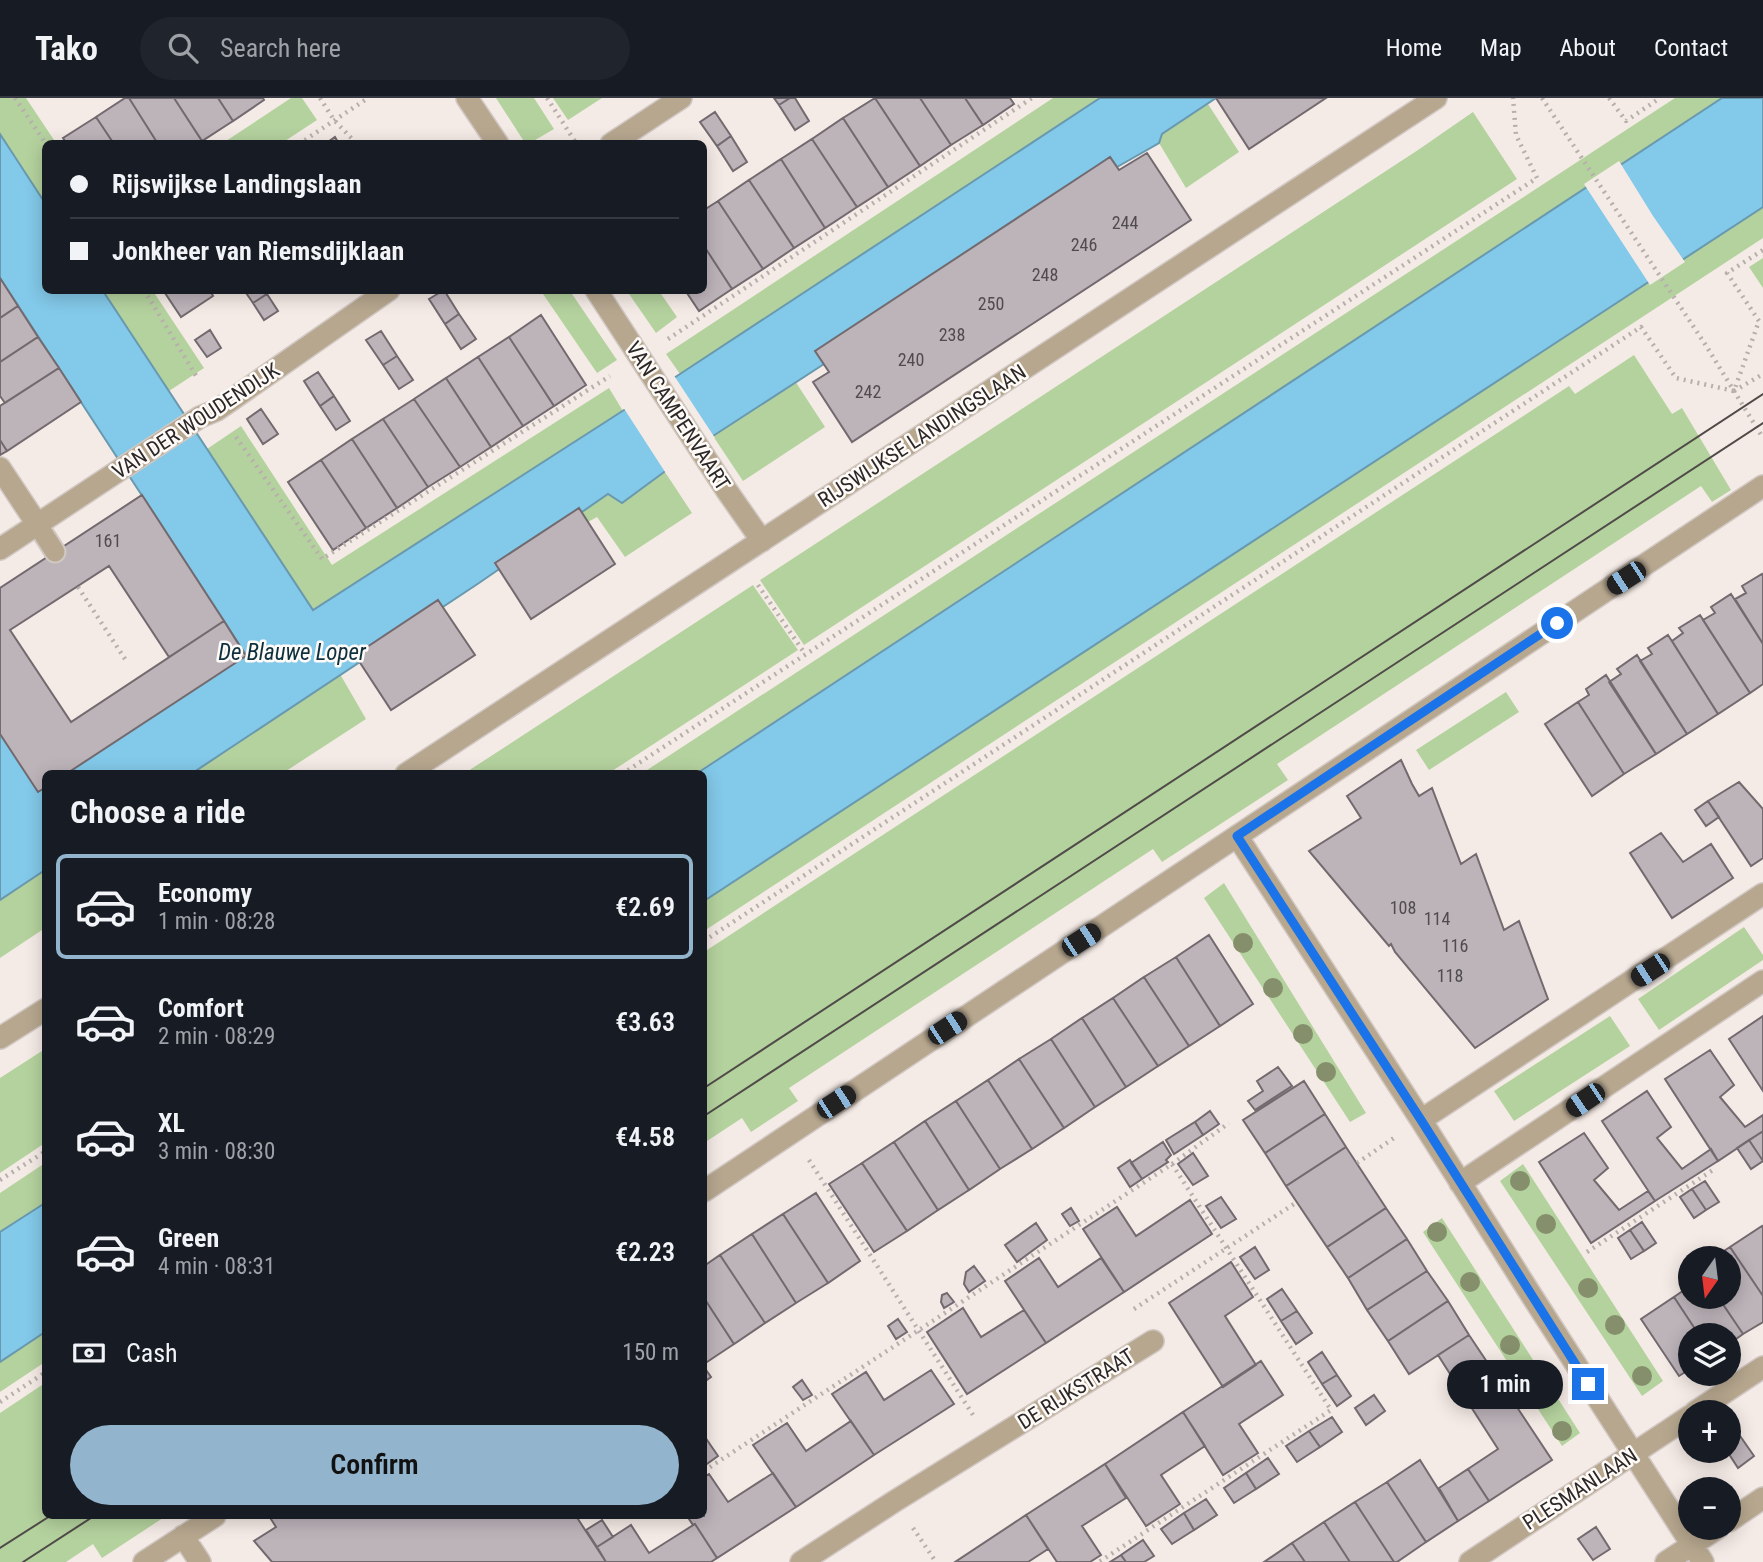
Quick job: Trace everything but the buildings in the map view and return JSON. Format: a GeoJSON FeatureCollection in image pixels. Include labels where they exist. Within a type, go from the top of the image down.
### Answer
{"type":"FeatureCollection","features":[{"type":"Feature","properties":{"kind":"street"},"geometry":{"type":"LineString","coordinates":[[467,98],[495,140]]}},
{"type":"Feature","properties":{"kind":"street"},"geometry":{"type":"LineString","coordinates":[[617,140],[681,98]]}},
{"type":"Feature","properties":{"kind":"street","name":"RIJSWIJKSE LANDINGSLAAN"},"geometry":{"type":"LineString","coordinates":[[412,770],[1436,98]]}},
{"type":"Feature","properties":{"kind":"street","name":"VAN DER WOUDENDIJK"},"geometry":{"type":"LineString","coordinates":[[0,549],[383,294]]}},
{"type":"Feature","properties":{"kind":"street","name":"VAN CAMPENVAART"},"geometry":{"type":"LineString","coordinates":[[599,294],[762,541]]}},
{"type":"Feature","properties":{"kind":"street"},"geometry":{"type":"LineString","coordinates":[[0,468],[37,524]]}},
{"type":"Feature","properties":{"kind":"street"},"geometry":{"type":"LineString","coordinates":[[707,1189],[1763,486]]}},
{"type":"Feature","properties":{"kind":"street"},"geometry":{"type":"LineString","coordinates":[[1237,836],[1698,1553],[1666,1562]]}},
{"type":"Feature","properties":{"kind":"street"},"geometry":{"type":"LineString","coordinates":[[1421,1120],[1763,894]]}},
{"type":"Feature","properties":{"kind":"street"},"geometry":{"type":"LineString","coordinates":[[1460,1183],[1763,981]]}},
{"type":"Feature","properties":{"kind":"street"},"geometry":{"type":"LineString","coordinates":[[0,1038],[42,1012]]}},
{"type":"Feature","properties":{"kind":"street","name":"DE RIJKSTRAAT"},"geometry":{"type":"LineString","coordinates":[[801,1562],[1153,1341]]}},
{"type":"Feature","properties":{"kind":"street"},"geometry":{"type":"LineString","coordinates":[[1713,1400],[1763,1367]]}},
{"type":"Feature","properties":{"kind":"street","name":"PLESMANLAAN"},"geometry":{"type":"LineString","coordinates":[[1470,1562],[1678,1424]]}},
{"type":"Feature","properties":{"kind":"street"},"geometry":{"type":"LineString","coordinates":[[1741,1513],[1763,1498]]}},
{"type":"Feature","properties":{"kind":"street"},"geometry":{"type":"LineString","coordinates":[[144,1562],[210,1519]]}},
{"type":"Feature","properties":{"kind":"street"},"geometry":{"type":"LineString","coordinates":[[183,1536],[200,1562]]}},
{"type":"Feature","properties":{"kind":"lane"},"geometry":{"type":"LineString","coordinates":[[37,524],[55,552]]}},
{"type":"Feature","properties":{"kind":"path"},"geometry":{"type":"LineString","coordinates":[[16,98],[43,140]]}},
{"type":"Feature","properties":{"kind":"path"},"geometry":{"type":"LineString","coordinates":[[320,98],[334,120],[353,140]]}},
{"type":"Feature","properties":{"kind":"path"},"geometry":{"type":"LineString","coordinates":[[305,140],[368,98]]}},
{"type":"Feature","properties":{"kind":"path"},"geometry":{"type":"LineString","coordinates":[[547,98],[574,140]]}},
{"type":"Feature","properties":{"kind":"path"},"geometry":{"type":"LineString","coordinates":[[628,770],[1537,178],[1516,135],[1513,98]]}},
{"type":"Feature","properties":{"kind":"path"},"geometry":{"type":"LineString","coordinates":[[1542,98],[1705,344],[1763,438]]}},
{"type":"Feature","properties":{"kind":"path"},"geometry":{"type":"LineString","coordinates":[[1609,98],[1626,121],[1660,98]]}},
{"type":"Feature","properties":{"kind":"path"},"geometry":{"type":"LineString","coordinates":[[1734,391],[1759,321],[1727,274],[1763,250]]}},
{"type":"Feature","properties":{"kind":"path"},"geometry":{"type":"LineString","coordinates":[[146,294],[208,413]]}},
{"type":"Feature","properties":{"kind":"path"},"geometry":{"type":"LineString","coordinates":[[707,939],[1641,327],[1676,378],[1734,391],[1763,374]]}},
{"type":"Feature","properties":{"kind":"path"},"geometry":{"type":"LineString","coordinates":[[739,557],[805,654]]}},
{"type":"Feature","properties":{"kind":"path"},"geometry":{"type":"LineString","coordinates":[[78,587],[125,659]]}},
{"type":"Feature","properties":{"kind":"path"},"geometry":{"type":"LineString","coordinates":[[1357,1163],[1421,1120]]}},
{"type":"Feature","properties":{"kind":"path"},"geometry":{"type":"LineString","coordinates":[[1172,1164],[1229,1123]]}},
{"type":"Feature","properties":{"kind":"path"},"geometry":{"type":"LineString","coordinates":[[791,1132],[990,1442]]}},
{"type":"Feature","properties":{"kind":"path"},"geometry":{"type":"LineString","coordinates":[[0,1180],[42,1154]]}},
{"type":"Feature","properties":{"kind":"path"},"geometry":{"type":"LineString","coordinates":[[1587,1252],[1713,1170]]}},
{"type":"Feature","properties":{"kind":"path","name":"DE RIJKSTRAAT"},"geometry":{"type":"LineString","coordinates":[[1153,1341],[1133,1309],[1297,1202]]}},
{"type":"Feature","properties":{"kind":"path"},"geometry":{"type":"LineString","coordinates":[[0,1402],[42,1375]]}},
{"type":"Feature","properties":{"kind":"green space"},"geometry":{"type":"Polygon","coordinates":[[[0,98],[26,98],[54,140],[42,140],[42,198],[0,134],[0,98]]]}},
{"type":"Feature","properties":{"kind":"green space"},"geometry":{"type":"Polygon","coordinates":[[[291,98],[302,98],[317,120],[287,140],[228,140],[291,98]]]}},
{"type":"Feature","properties":{"kind":"green space"},"geometry":{"type":"Polygon","coordinates":[[[496,98],[534,98],[554,129],[535,140],[523,140],[496,98]]]}},
{"type":"Feature","properties":{"kind":"green space"},"geometry":{"type":"Polygon","coordinates":[[[553,98],[602,98],[568,120],[553,98]]]}},
{"type":"Feature","properties":{"kind":"green space"},"geometry":{"type":"Polygon","coordinates":[[[1053,98],[1100,98],[680,374],[666,354],[1053,98]]]}},
{"type":"Feature","properties":{"kind":"green space"},"geometry":{"type":"Polygon","coordinates":[[[1675,98],[1722,98],[701,770],[647,770],[1675,98]]]}},
{"type":"Feature","properties":{"kind":"green space"},"geometry":{"type":"Polygon","coordinates":[[[1208,104],[1239,152],[1186,188],[1159,143],[1162,134],[1208,104]]]}},
{"type":"Feature","properties":{"kind":"green space"},"geometry":{"type":"Polygon","coordinates":[[[1473,112],[1517,179],[804,645],[760,580],[1473,112]]]}},
{"type":"Feature","properties":{"kind":"green space"},"geometry":{"type":"Polygon","coordinates":[[[1763,207],[1763,238],[707,929],[707,899],[1763,207]]]}},
{"type":"Feature","properties":{"kind":"green space"},"geometry":{"type":"Polygon","coordinates":[[[1763,258],[1763,288],[1749,267],[1763,258]]]}},
{"type":"Feature","properties":{"kind":"green space"},"geometry":{"type":"Polygon","coordinates":[[[105,294],[155,294],[204,368],[169,391],[105,294]]]}},
{"type":"Feature","properties":{"kind":"green space"},"geometry":{"type":"Polygon","coordinates":[[[543,294],[572,294],[617,360],[597,373],[543,294]]]}},
{"type":"Feature","properties":{"kind":"green space"},"geometry":{"type":"Polygon","coordinates":[[[629,294],[661,294],[677,317],[656,333],[629,294]]]}},
{"type":"Feature","properties":{"kind":"green space"},"geometry":{"type":"Polygon","coordinates":[[[1634,355],[1672,414],[1682,408],[1731,490],[1712,502],[1701,486],[1277,764],[1288,780],[1162,862],[1153,849],[789,1088],[798,1101],[751,1132],[742,1118],[707,1141],[707,950],[1569,386],[1575,394],[1634,355]]]}},
{"type":"Feature","properties":{"kind":"green space"},"geometry":{"type":"Polygon","coordinates":[[[795,381],[825,427],[743,481],[713,436],[795,381]]]}},
{"type":"Feature","properties":{"kind":"green space"},"geometry":{"type":"Polygon","coordinates":[[[609,388],[623,411],[313,610],[207,449],[241,426],[332,565],[609,388]]]}},
{"type":"Feature","properties":{"kind":"green space"},"geometry":{"type":"Polygon","coordinates":[[[665,472],[692,513],[625,557],[597,517],[588,522],[581,512],[608,494],[623,503],[665,472]]]}},
{"type":"Feature","properties":{"kind":"green space"},"geometry":{"type":"Polygon","coordinates":[[[753,585],[798,650],[614,770],[470,770],[753,585]]]}},
{"type":"Feature","properties":{"kind":"green space"},"geometry":{"type":"Polygon","coordinates":[[[340,674],[366,719],[288,770],[197,770],[340,674]]]}},
{"type":"Feature","properties":{"kind":"green space"},"geometry":{"type":"Polygon","coordinates":[[[1506,692],[1519,712],[1429,770],[1416,750],[1506,692]]]}},
{"type":"Feature","properties":{"kind":"green space"},"geometry":{"type":"Polygon","coordinates":[[[42,872],[42,930],[0,958],[0,900],[42,872]]]}},
{"type":"Feature","properties":{"kind":"green space"},"geometry":{"type":"Polygon","coordinates":[[[1224,883],[1366,1113],[1350,1122],[1204,898],[1224,883]]]}},
{"type":"Feature","properties":{"kind":"green space"},"geometry":{"type":"Polygon","coordinates":[[[1744,927],[1763,955],[1763,960],[1659,1030],[1638,999],[1744,927]]]}},
{"type":"Feature","properties":{"kind":"green space"},"geometry":{"type":"Polygon","coordinates":[[[1610,1016],[1630,1046],[1514,1121],[1494,1091],[1610,1016]]]}},
{"type":"Feature","properties":{"kind":"green space"},"geometry":{"type":"Polygon","coordinates":[[[42,1051],[42,1145],[0,1173],[0,1078],[42,1051]]]}},
{"type":"Feature","properties":{"kind":"green space"},"geometry":{"type":"Polygon","coordinates":[[[1523,1164],[1663,1381],[1642,1396],[1500,1181],[1523,1164]]]}},
{"type":"Feature","properties":{"kind":"green space"},"geometry":{"type":"Polygon","coordinates":[[[42,1165],[42,1205],[0,1232],[0,1193],[42,1165]]]}},
{"type":"Feature","properties":{"kind":"green space"},"geometry":{"type":"Polygon","coordinates":[[[1442,1218],[1580,1433],[1562,1446],[1423,1232],[1442,1218]]]}},
{"type":"Feature","properties":{"kind":"green space"},"geometry":{"type":"Polygon","coordinates":[[[42,1334],[42,1364],[0,1392],[0,1362],[42,1334]]]}},
{"type":"Feature","properties":{"kind":"green space"},"geometry":{"type":"Polygon","coordinates":[[[42,1385],[42,1519],[161,1519],[102,1558],[93,1544],[66,1562],[0,1562],[0,1413],[42,1385]]]}},
{"type":"Feature","properties":{"kind":"water","name":"De Blauwe Loper"},"geometry":{"type":"Polygon","coordinates":[[[1100,98],[1216,98],[1162,134],[1159,143],[1117,167],[1110,157],[824,364],[713,436],[622,503],[608,494],[197,770],[71,770],[246,655],[0,278],[0,134],[42,198],[42,294],[105,294],[313,610],[680,374],[1100,98]]]}},
{"type":"Feature","properties":{"kind":"water"},"geometry":{"type":"Polygon","coordinates":[[[1722,98],[1763,98],[1763,207],[707,899],[707,770],[702,770],[1722,98]]]}},
{"type":"Feature","properties":{"kind":"water"},"geometry":{"type":"Polygon","coordinates":[[[0,734],[42,782],[42,872],[0,900],[0,734]]]}},
{"type":"Feature","properties":{"kind":"water"},"geometry":{"type":"Polygon","coordinates":[[[42,1205],[42,1334],[0,1362],[0,1232],[42,1205]]]}},
{"type":"Feature","properties":{"kind":"pier"},"geometry":{"type":"Polygon","coordinates":[[[1619,161],[1685,262],[1650,285],[1584,184],[1619,161]]]}},
{"type":"Feature","properties":{"kind":"pier"},"geometry":{"type":"Polygon","coordinates":[[[673,374],[715,438],[667,475],[623,407],[673,374]]]}},
{"type":"Feature","properties":{"kind":"tram line"},"geometry":{"type":"LineString","coordinates":[[707,1086],[1763,394]]}},
{"type":"Feature","properties":{"kind":"tram line"},"geometry":{"type":"LineString","coordinates":[[707,1114],[1763,423]]}},
{"type":"Feature","properties":{"kind":"tram line"},"geometry":{"type":"LineString","coordinates":[[0,1548],[45,1519]]}},
{"type":"Feature","properties":{"kind":"tram line"},"geometry":{"type":"LineString","coordinates":[[23,1562],[89,1519]]}},
{"type":"Feature","properties":{"kind":"route"},"geometry":{"type":"LineString","coordinates":[[1557,623],[1237,836],[1588,1384]]}}]}
